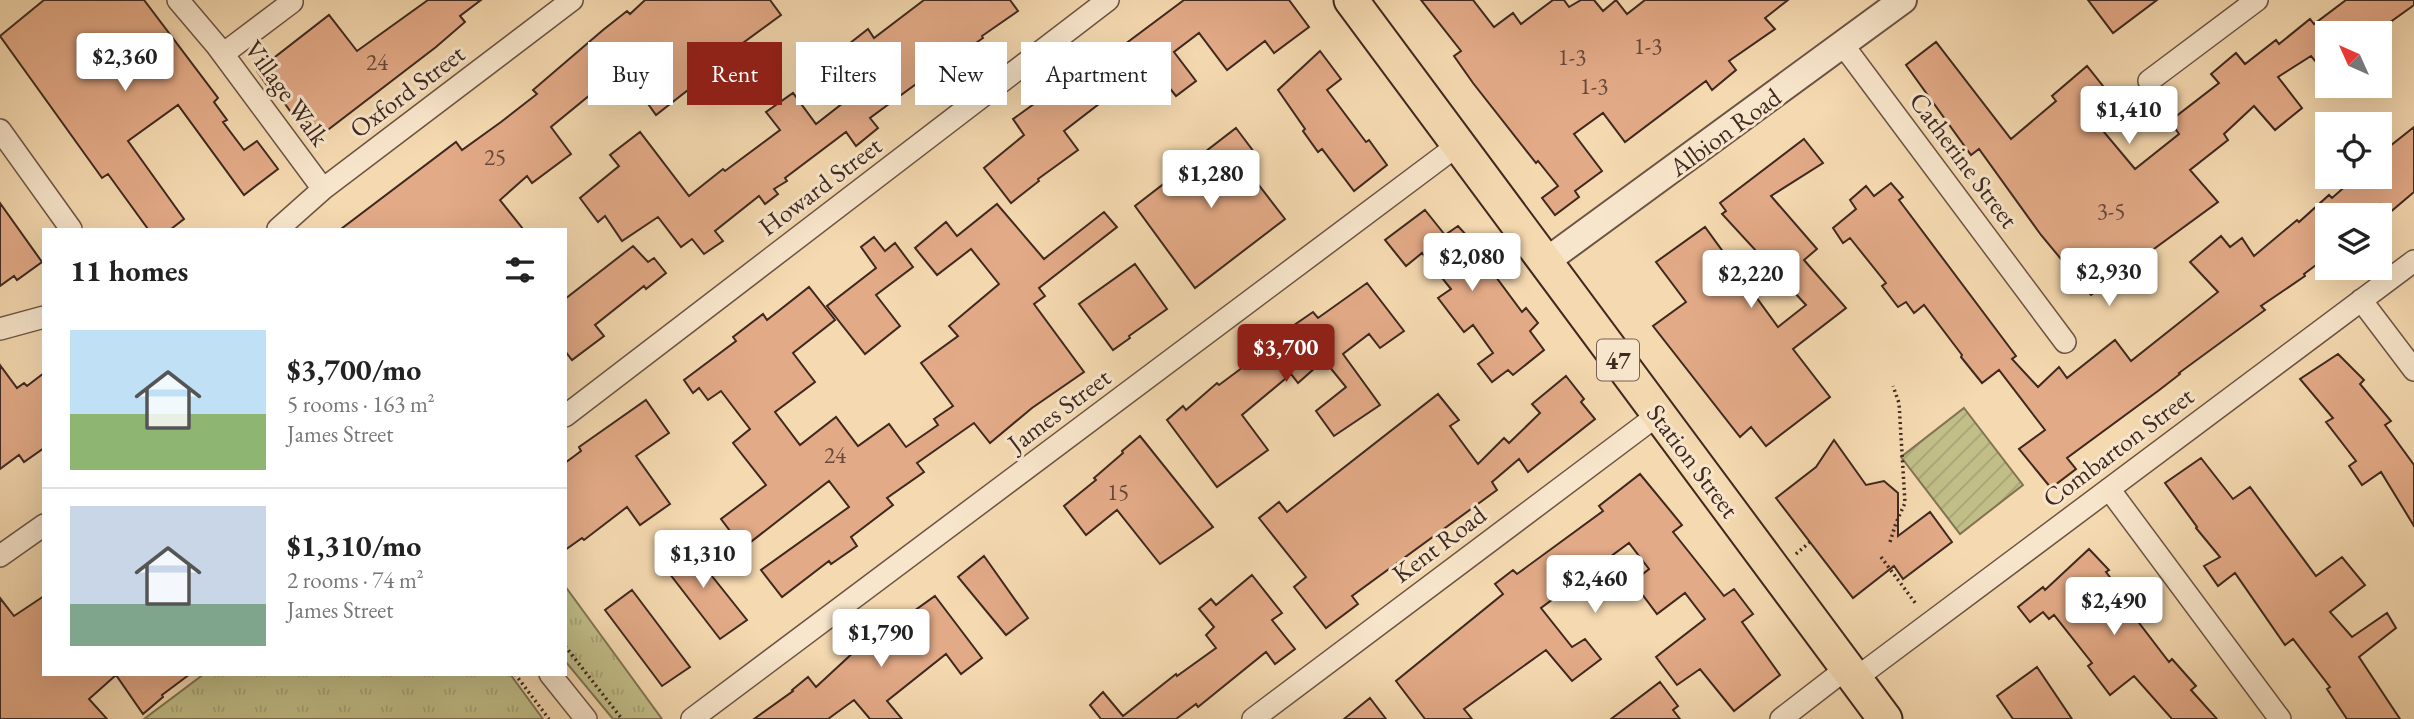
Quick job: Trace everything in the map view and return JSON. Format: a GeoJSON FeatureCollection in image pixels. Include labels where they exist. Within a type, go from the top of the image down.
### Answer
{"type":"FeatureCollection","features":[{"type":"Feature","properties":{"kind":"main road","name":"Station Street"},"geometry":{"type":"LineString","coordinates":[[1351,0],[1885,719]]}},
{"type":"Feature","properties":{"kind":"street","name":"Village Walk"},"geometry":{"type":"LineString","coordinates":[[178,0],[223,54],[323,189]]}},
{"type":"Feature","properties":{"kind":"street","name":"Oxford Street"},"geometry":{"type":"LineString","coordinates":[[279,228],[323,189],[572,0]]}},
{"type":"Feature","properties":{"kind":"street","name":"Howard Street"},"geometry":{"type":"LineString","coordinates":[[567,414],[1108,0]]}},
{"type":"Feature","properties":{"kind":"street","name":"Albion Road"},"geometry":{"type":"LineString","coordinates":[[1545,262],[1903,0]]}},
{"type":"Feature","properties":{"kind":"street"},"geometry":{"type":"LineString","coordinates":[[2149,81],[2257,0]]}},
{"type":"Feature","properties":{"kind":"street"},"geometry":{"type":"LineString","coordinates":[[223,54],[292,2]]}},
{"type":"Feature","properties":{"kind":"street","name":"Catherine Street"},"geometry":{"type":"LineString","coordinates":[[1843,45],[2066,342]]}},
{"type":"Feature","properties":{"kind":"street"},"geometry":{"type":"LineString","coordinates":[[0,130],[70,228]]}},
{"type":"Feature","properties":{"kind":"street","name":"James Street"},"geometry":{"type":"LineString","coordinates":[[692,719],[1458,145]]}},
{"type":"Feature","properties":{"kind":"street","name":"Combarton Street"},"geometry":{"type":"LineString","coordinates":[[1781,719],[1851,673],[2109,489],[2414,261]]}},
{"type":"Feature","properties":{"kind":"street"},"geometry":{"type":"LineString","coordinates":[[2361,300],[2414,370]]}},
{"type":"Feature","properties":{"kind":"street"},"geometry":{"type":"LineString","coordinates":[[0,330],[42,318]]}},
{"type":"Feature","properties":{"kind":"street","name":"Kent Road"},"geometry":{"type":"LineString","coordinates":[[1253,719],[1659,414]]}},
{"type":"Feature","properties":{"kind":"street"},"geometry":{"type":"LineString","coordinates":[[2109,489],[2280,719]]}},
{"type":"Feature","properties":{"kind":"street"},"geometry":{"type":"LineString","coordinates":[[0,556],[42,526]]}},
{"type":"Feature","properties":{"kind":"street"},"geometry":{"type":"LineString","coordinates":[[552,676],[586,719]]}},
{"type":"Feature","properties":{"kind":"path"},"geometry":{"type":"LineString","coordinates":[[1890,542],[1905,503],[1899,403],[1893,386]]}},
{"type":"Feature","properties":{"kind":"path"},"geometry":{"type":"LineString","coordinates":[[1795,555],[1811,542]]}},
{"type":"Feature","properties":{"kind":"path"},"geometry":{"type":"LineString","coordinates":[[1881,557],[1916,604]]}},
{"type":"Feature","properties":{"kind":"path"},"geometry":{"type":"LineString","coordinates":[[567,649],[622,719]]}},
{"type":"Feature","properties":{"kind":"path"},"geometry":{"type":"LineString","coordinates":[[517,676],[549,719]]}},
{"type":"Feature","properties":{"kind":"green space"},"geometry":{"type":"Polygon","coordinates":[[[1964,408],[2023,485],[1960,534],[1901,457],[1964,408]]]}},
{"type":"Feature","properties":{"kind":"green space"},"geometry":{"type":"Polygon","coordinates":[[[567,589],[662,719],[613,719],[567,663],[567,589]]]}},
{"type":"Feature","properties":{"kind":"green space"},"geometry":{"type":"Polygon","coordinates":[[[201,676],[511,676],[543,719],[144,719],[201,676]]]}},
{"type":"Feature","properties":{"kind":"building"},"geometry":{"type":"Polygon","coordinates":[[[44,0],[144,0],[218,98],[214,102],[227,120],[223,122],[244,150],[257,141],[278,169],[244,195],[178,105],[128,141],[184,219],[172,228],[147,228],[108,174],[102,178],[0,36],[44,0]]]}},
{"type":"Feature","properties":{"kind":"building"},"geometry":{"type":"Polygon","coordinates":[[[428,0],[481,0],[460,16],[465,22],[436,47],[312,142],[278,94],[275,97],[257,71],[329,15],[357,51],[428,0]]]}},
{"type":"Feature","properties":{"kind":"building"},"geometry":{"type":"Polygon","coordinates":[[[645,0],[770,0],[781,15],[744,42],[687,42],[687,91],[673,102],[673,42],[589,42],[627,11],[630,14],[645,0]]]}},
{"type":"Feature","properties":{"kind":"building"},"geometry":{"type":"Polygon","coordinates":[[[924,0],[1010,0],[1018,11],[977,42],[915,42],[915,85],[901,95],[901,42],[851,42],[868,29],[874,38],[924,0]]]}},
{"type":"Feature","properties":{"kind":"building"},"geometry":{"type":"Polygon","coordinates":[[[1184,0],[1289,0],[1309,27],[1274,53],[1265,41],[1227,70],[1199,33],[1174,52],[1196,81],[1176,96],[1171,90],[1171,42],[1128,42],[1184,0]]]}},
{"type":"Feature","properties":{"kind":"building"},"geometry":{"type":"Polygon","coordinates":[[[1421,0],[1473,0],[1494,27],[1513,13],[1521,24],[1553,0],[1564,0],[1569,7],[1581,0],[1594,0],[1603,11],[1616,0],[1627,14],[1645,0],[1788,0],[1765,18],[1775,29],[1729,61],[1736,70],[1712,90],[1706,81],[1625,142],[1603,113],[1574,134],[1602,171],[1575,191],[1579,197],[1555,215],[1542,198],[1558,186],[1538,161],[1536,163],[1473,83],[1454,56],[1461,51],[1421,0]]]}},
{"type":"Feature","properties":{"kind":"building"},"geometry":{"type":"Polygon","coordinates":[[[2088,0],[2157,0],[2113,33],[2088,0]]]}},
{"type":"Feature","properties":{"kind":"building"},"geometry":{"type":"Polygon","coordinates":[[[2346,0],[2414,0],[2414,5],[2392,21],[2318,21],[2346,0]]]}},
{"type":"Feature","properties":{"kind":"building"},"geometry":{"type":"Polygon","coordinates":[[[2310,19],[2314,24],[2315,61],[2311,56],[2278,77],[2302,108],[2275,130],[2254,106],[2224,134],[2228,140],[2190,170],[2218,202],[2091,295],[2041,235],[1979,149],[1971,155],[1906,65],[1936,42],[2011,139],[2056,101],[2052,96],[2087,66],[2115,101],[2093,119],[2135,169],[2179,134],[2170,121],[2219,83],[2211,74],[2236,53],[2245,64],[2276,40],[2279,44],[2310,19]]]}},
{"type":"Feature","properties":{"kind":"building"},"geometry":{"type":"Polygon","coordinates":[[[588,43],[588,97],[551,127],[571,154],[532,183],[527,176],[500,200],[522,228],[342,228],[456,142],[462,150],[501,122],[537,94],[533,90],[588,43]]]}},
{"type":"Feature","properties":{"kind":"building"},"geometry":{"type":"Polygon","coordinates":[[[1320,51],[1341,79],[1327,90],[1387,165],[1354,191],[1322,149],[1318,152],[1278,90],[1320,51]]]}},
{"type":"Feature","properties":{"kind":"building"},"geometry":{"type":"Polygon","coordinates":[[[793,93],[796,105],[802,105],[816,124],[840,105],[888,105],[870,118],[878,128],[856,146],[846,132],[785,178],[787,181],[774,189],[778,194],[765,204],[759,196],[715,231],[723,241],[704,254],[692,239],[681,247],[658,217],[622,241],[605,216],[598,222],[580,198],[619,166],[610,155],[640,132],[689,196],[780,130],[766,112],[776,105],[782,105],[782,101],[793,93]]]}},
{"type":"Feature","properties":{"kind":"building"},"geometry":{"type":"Polygon","coordinates":[[[649,105],[669,105],[656,115],[649,105]]]}},
{"type":"Feature","properties":{"kind":"building"},"geometry":{"type":"Polygon","coordinates":[[[1033,105],[1098,105],[1064,131],[1078,150],[1011,203],[984,168],[1024,135],[1013,119],[1033,105]]]}},
{"type":"Feature","properties":{"kind":"building"},"geometry":{"type":"Polygon","coordinates":[[[2414,127],[2414,192],[2392,211],[2392,203],[2320,203],[2329,195],[2332,198],[2342,189],[2392,189],[2392,144],[2414,127]]]}},
{"type":"Feature","properties":{"kind":"building"},"geometry":{"type":"Polygon","coordinates":[[[1236,128],[1254,152],[1241,162],[1285,219],[1195,288],[1135,206],[1236,128]]]}},
{"type":"Feature","properties":{"kind":"building"},"geometry":{"type":"Polygon","coordinates":[[[1804,139],[1823,163],[1771,196],[1817,249],[1804,260],[1846,308],[1793,349],[1830,397],[1766,446],[1751,427],[1740,437],[1653,326],[1686,302],[1656,262],[1705,227],[1778,327],[1806,305],[1722,214],[1726,211],[1720,203],[1804,139]]]}},
{"type":"Feature","properties":{"kind":"building"},"geometry":{"type":"Polygon","coordinates":[[[1891,183],[1903,197],[1899,200],[2016,356],[2012,359],[2038,387],[2059,367],[2067,378],[2115,340],[2131,361],[2218,292],[2190,262],[2221,236],[2230,247],[2242,238],[2254,256],[2297,220],[2299,222],[2315,208],[2315,266],[2304,274],[2305,276],[2261,306],[2265,310],[2067,458],[2076,469],[2051,488],[2019,449],[2045,430],[1999,370],[1982,383],[1924,305],[1914,313],[1906,302],[1898,307],[1882,286],[1886,283],[1850,238],[1843,243],[1833,228],[1856,209],[1850,200],[1866,186],[1874,196],[1891,183]]]}},
{"type":"Feature","properties":{"kind":"building"},"geometry":{"type":"Polygon","coordinates":[[[0,203],[42,262],[17,280],[14,276],[0,286],[0,203]]]}},
{"type":"Feature","properties":{"kind":"building"},"geometry":{"type":"Polygon","coordinates":[[[997,204],[1044,259],[1104,212],[1117,227],[1039,288],[1045,296],[1034,304],[1084,372],[1032,408],[990,443],[974,423],[917,463],[924,472],[887,498],[893,505],[851,537],[857,546],[831,564],[829,561],[782,597],[761,570],[849,507],[829,481],[743,548],[721,519],[766,485],[733,443],[750,429],[721,391],[708,400],[699,388],[693,393],[684,380],[736,341],[733,337],[763,314],[767,320],[809,287],[835,320],[793,353],[815,382],[775,412],[800,445],[836,417],[858,446],[889,424],[906,447],[938,425],[934,419],[953,406],[921,363],[958,336],[949,326],[999,284],[971,249],[937,275],[915,248],[946,222],[957,236],[997,204]]]}},
{"type":"Feature","properties":{"kind":"building"},"geometry":{"type":"Polygon","coordinates":[[[1425,210],[1445,235],[1458,226],[1479,249],[1476,250],[1522,312],[1526,308],[1538,323],[1530,331],[1544,350],[1513,375],[1508,370],[1492,382],[1478,364],[1493,353],[1473,325],[1464,332],[1438,298],[1451,289],[1422,253],[1406,266],[1385,240],[1425,210]]]}},
{"type":"Feature","properties":{"kind":"building"},"geometry":{"type":"Polygon","coordinates":[[[874,237],[885,251],[895,243],[913,267],[876,295],[900,326],[865,354],[827,306],[876,268],[861,247],[874,237]]]}},
{"type":"Feature","properties":{"kind":"building"},"geometry":{"type":"Polygon","coordinates":[[[633,246],[648,262],[654,258],[666,273],[646,289],[644,286],[595,325],[604,336],[572,360],[567,354],[567,297],[633,246]]]}},
{"type":"Feature","properties":{"kind":"building"},"geometry":{"type":"Polygon","coordinates":[[[1135,264],[1167,309],[1113,350],[1079,304],[1135,264]]]}},
{"type":"Feature","properties":{"kind":"building"},"geometry":{"type":"Polygon","coordinates":[[[1367,283],[1404,331],[1380,348],[1369,334],[1343,354],[1380,405],[1334,436],[1316,411],[1346,387],[1324,360],[1298,383],[1291,374],[1242,415],[1268,450],[1217,487],[1167,420],[1183,406],[1186,410],[1217,383],[1219,385],[1313,312],[1318,318],[1367,283]]]}},
{"type":"Feature","properties":{"kind":"building"},"geometry":{"type":"Polygon","coordinates":[[[2338,354],[2364,380],[2360,384],[2391,421],[2385,425],[2414,465],[2414,526],[2381,472],[2362,485],[2349,466],[2356,461],[2326,422],[2333,418],[2300,379],[2338,354]]]}},
{"type":"Feature","properties":{"kind":"building"},"geometry":{"type":"Polygon","coordinates":[[[0,365],[17,388],[24,383],[27,386],[42,375],[42,449],[24,462],[19,455],[0,469],[0,365]]]}},
{"type":"Feature","properties":{"kind":"building"},"geometry":{"type":"Polygon","coordinates":[[[1566,376],[1584,399],[1581,402],[1595,419],[1528,472],[1519,459],[1492,482],[1497,490],[1352,596],[1358,604],[1326,628],[1294,587],[1306,577],[1259,518],[1279,502],[1287,512],[1438,394],[1459,420],[1450,426],[1478,464],[1504,438],[1509,443],[1540,413],[1532,404],[1566,376]]]}},
{"type":"Feature","properties":{"kind":"building"},"geometry":{"type":"Polygon","coordinates":[[[646,400],[669,433],[636,456],[670,504],[640,525],[627,507],[584,540],[582,538],[567,549],[567,462],[581,451],[579,447],[646,400]]]}},
{"type":"Feature","properties":{"kind":"building"},"geometry":{"type":"Polygon","coordinates":[[[1140,436],[1213,527],[1160,564],[1117,510],[1086,535],[1064,506],[1096,480],[1094,478],[1140,436]]]}},
{"type":"Feature","properties":{"kind":"building"},"geometry":{"type":"Polygon","coordinates":[[[1834,440],[1866,485],[1884,481],[1898,493],[1898,536],[1930,512],[1952,542],[1903,579],[1894,566],[1853,598],[1776,498],[1816,467],[1834,440]]]}},
{"type":"Feature","properties":{"kind":"building"},"geometry":{"type":"Polygon","coordinates":[[[2201,458],[2233,499],[2250,487],[2316,576],[2342,557],[2365,585],[2330,612],[2352,637],[2387,613],[2396,628],[2359,657],[2400,719],[2347,719],[2327,689],[2330,687],[2293,639],[2285,645],[2235,573],[2218,586],[2204,566],[2220,557],[2165,483],[2201,458]]]}},
{"type":"Feature","properties":{"kind":"building"},"geometry":{"type":"Polygon","coordinates":[[[1640,474],[1682,525],[1673,532],[1724,596],[1734,589],[1753,614],[1742,622],[1780,675],[1734,711],[1700,669],[1677,685],[1656,657],[1705,619],[1685,593],[1657,614],[1633,582],[1649,569],[1629,543],[1541,608],[1572,647],[1585,639],[1601,659],[1572,681],[1546,650],[1464,709],[1472,719],[1425,719],[1396,681],[1503,594],[1495,584],[1513,570],[1517,574],[1603,511],[1599,506],[1640,474]]]}},
{"type":"Feature","properties":{"kind":"building"},"geometry":{"type":"Polygon","coordinates":[[[684,541],[747,620],[720,639],[659,560],[684,541]]]}},
{"type":"Feature","properties":{"kind":"building"},"geometry":{"type":"Polygon","coordinates":[[[2089,549],[2109,570],[2106,572],[2137,612],[2133,615],[2169,662],[2172,659],[2196,686],[2191,690],[2217,719],[2172,719],[2134,676],[2110,695],[2088,666],[2092,663],[2054,615],[2049,619],[2043,612],[2030,622],[2018,607],[2043,587],[2045,590],[2089,549]]]}},
{"type":"Feature","properties":{"kind":"building"},"geometry":{"type":"Polygon","coordinates":[[[984,556],[1028,618],[1006,635],[958,577],[984,556]]]}},
{"type":"Feature","properties":{"kind":"building"},"geometry":{"type":"Polygon","coordinates":[[[1252,575],[1282,613],[1272,620],[1295,649],[1275,664],[1266,652],[1198,707],[1196,704],[1176,719],[1101,719],[1090,705],[1103,692],[1123,716],[1176,674],[1177,676],[1216,648],[1206,635],[1214,627],[1199,609],[1211,599],[1216,605],[1252,575]]]}},
{"type":"Feature","properties":{"kind":"building"},"geometry":{"type":"Polygon","coordinates":[[[632,590],[690,667],[662,686],[605,610],[632,590]]]}},
{"type":"Feature","properties":{"kind":"building"},"geometry":{"type":"Polygon","coordinates":[[[935,596],[982,658],[961,674],[946,654],[887,701],[902,719],[870,719],[854,700],[828,719],[754,719],[808,677],[816,687],[883,625],[892,637],[919,618],[914,611],[935,596]]]}},
{"type":"Feature","properties":{"kind":"building"},"geometry":{"type":"Polygon","coordinates":[[[42,597],[42,676],[115,676],[89,699],[107,719],[0,719],[0,598],[14,616],[42,597]]]}},
{"type":"Feature","properties":{"kind":"building"},"geometry":{"type":"Polygon","coordinates":[[[2037,667],[2072,719],[2013,719],[1997,696],[2037,667]]]}},
{"type":"Feature","properties":{"kind":"building"},"geometry":{"type":"Polygon","coordinates":[[[117,676],[187,676],[162,695],[163,697],[143,714],[117,676]]]}},
{"type":"Feature","properties":{"kind":"building"},"geometry":{"type":"Polygon","coordinates":[[[1660,682],[1678,706],[1673,710],[1680,719],[1611,719],[1660,682]]]}},
{"type":"Feature","properties":{"kind":"building"},"geometry":{"type":"Polygon","coordinates":[[[1370,698],[1386,719],[1344,719],[1370,698]]]}}]}
